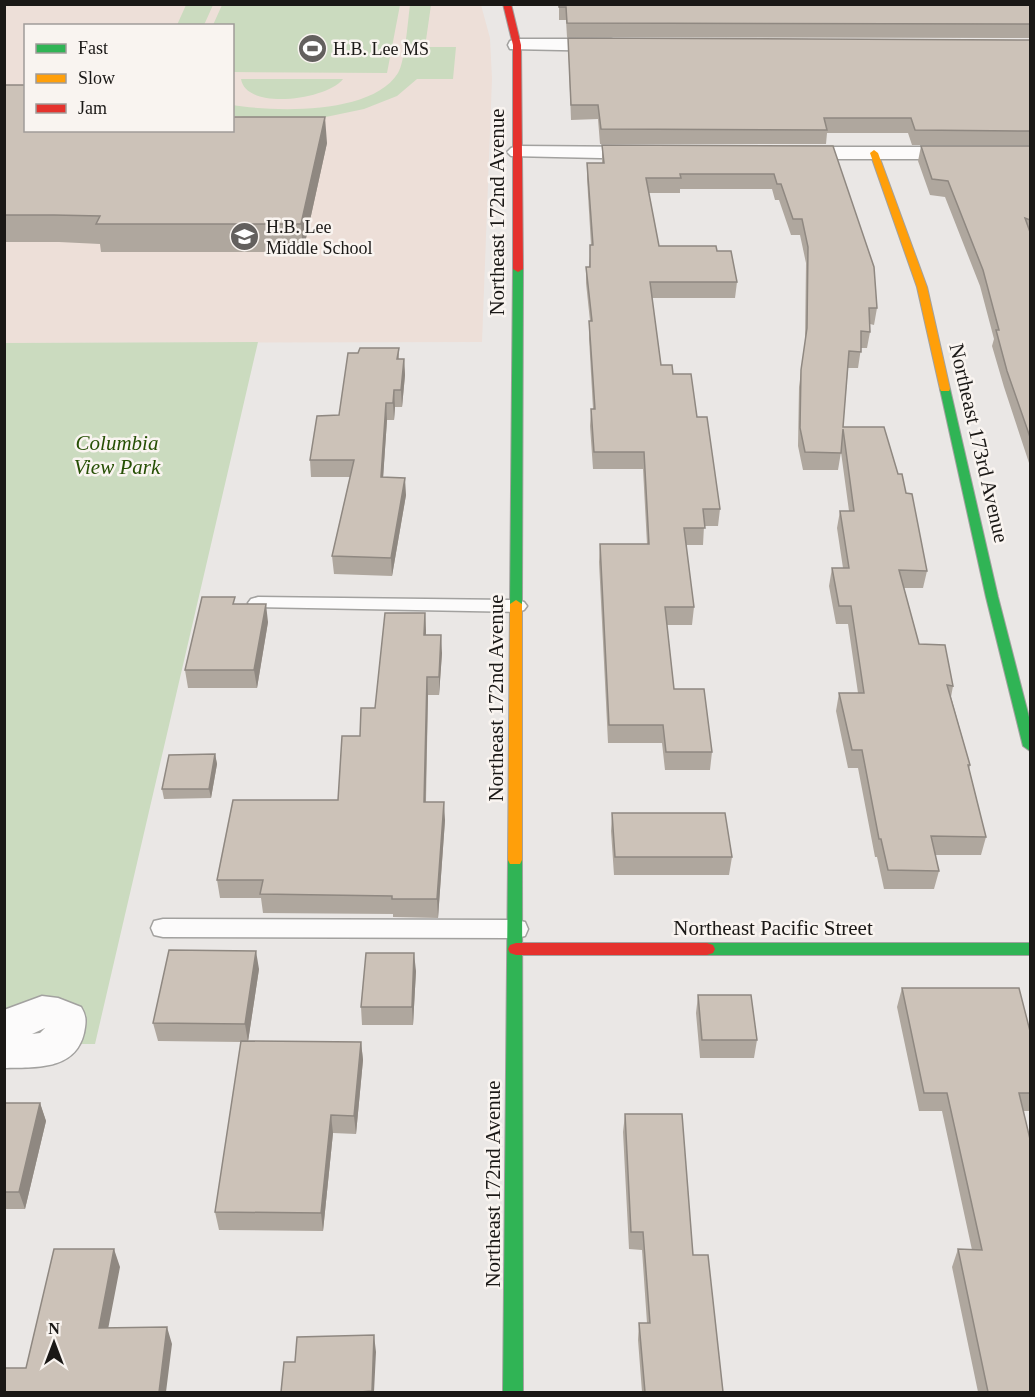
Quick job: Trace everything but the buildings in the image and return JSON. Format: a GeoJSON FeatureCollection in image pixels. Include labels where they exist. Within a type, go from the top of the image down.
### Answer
{"type":"FeatureCollection","features":[{"type":"Feature","properties":{"kind":"street","name":"Northeast 172nd Avenue"},"geometry":{"type":"LineString","coordinates":[[507,4],[517,45],[518,152],[513,1392]]}},
{"type":"Feature","properties":{"kind":"street"},"geometry":{"type":"LineString","coordinates":[[517,45],[630,45]]}},
{"type":"Feature","properties":{"kind":"street"},"geometry":{"type":"LineString","coordinates":[[518,152],[670,153]]}},
{"type":"Feature","properties":{"kind":"street"},"geometry":{"type":"LineString","coordinates":[[766,153],[1030,153]]}},
{"type":"Feature","properties":{"kind":"street","name":"Northeast 173rd Avenue"},"geometry":{"type":"LineString","coordinates":[[874,153],[922,287],[992,597],[1030,746]]}},
{"type":"Feature","properties":{"kind":"street","name":"Northeast Pacific Street"},"geometry":{"type":"LineString","coordinates":[[516,939],[1030,949]]}},
{"type":"Feature","properties":{"kind":"street"},"geometry":{"type":"LineString","coordinates":[[4,1031],[28,1015],[46,1011],[58,1013],[67,1018],[62,1040],[48,1050],[4,1051]]}},
{"type":"Feature","properties":{"kind":"lane"},"geometry":{"type":"LineString","coordinates":[[258,603],[517,606]]}},
{"type":"Feature","properties":{"kind":"lane"},"geometry":{"type":"LineString","coordinates":[[163,928],[516,939]]}},
{"type":"Feature","properties":{"kind":"shaded area","name":"H.B. Lee Middle School"},"geometry":{"type":"Polygon","coordinates":[[[4,5],[481,5],[490,38],[492,79],[482,342],[5,343],[4,5]]]}},
{"type":"Feature","properties":{"kind":"green space"},"geometry":{"type":"Polygon","coordinates":[[[186,5],[213,5],[204,24],[177,24],[186,5]]]}},
{"type":"Feature","properties":{"kind":"green space","name":"H.B. Lee MS"},"geometry":{"type":"Polygon","coordinates":[[[222,5],[400,5],[387,73],[234,72],[234,24],[213,24],[222,5]]]}},
{"type":"Feature","properties":{"kind":"green space"},"geometry":{"type":"Polygon","coordinates":[[[410,5],[431,5],[425,47],[456,47],[453,79],[417,79],[397,96],[364,109],[321,118],[274,120],[234,116],[234,105],[297,109],[345,103],[367,97],[385,87],[398,73],[404,50],[410,5]]]}},
{"type":"Feature","properties":{"kind":"green space"},"geometry":{"type":"Polygon","coordinates":[[[241,79],[343,79],[334,86],[305,97],[271,99],[246,89],[241,79]]]}},
{"type":"Feature","properties":{"kind":"green space","name":"Columbia View Park"},"geometry":{"type":"Polygon","coordinates":[[[258,342],[95,1044],[5,1044],[4,343],[258,342]]]}},
{"type":"Feature","properties":{"kind":"traffic: fast"},"geometry":{"type":"LineString","coordinates":[[516,604],[518,269]]}},
{"type":"Feature","properties":{"kind":"traffic: fast"},"geometry":{"type":"LineString","coordinates":[[945,389],[992,597],[1030,746]]}},
{"type":"Feature","properties":{"kind":"traffic: fast"},"geometry":{"type":"LineString","coordinates":[[513,1392],[515,860]]}},
{"type":"Feature","properties":{"kind":"traffic: fast"},"geometry":{"type":"LineString","coordinates":[[707,949],[1030,949]]}},
{"type":"Feature","properties":{"kind":"traffic: slow"},"geometry":{"type":"LineString","coordinates":[[874,153],[922,287],[945,389]]}},
{"type":"Feature","properties":{"kind":"traffic: slow"},"geometry":{"type":"LineString","coordinates":[[515,860],[516,604]]}},
{"type":"Feature","properties":{"kind":"traffic: jam"},"geometry":{"type":"LineString","coordinates":[[507,4],[517,45],[518,269]]}},
{"type":"Feature","properties":{"kind":"traffic: jam"},"geometry":{"type":"LineString","coordinates":[[516,949],[707,949]]}},
{"type":"Feature","properties":{"kind":"place","name":"H.B. Lee MS"},"geometry":{"type":"Point","coordinates":[312,49]}},
{"type":"Feature","properties":{"kind":"place","name":"H.B. Lee Middle School"},"geometry":{"type":"Point","coordinates":[245,237]}}]}
